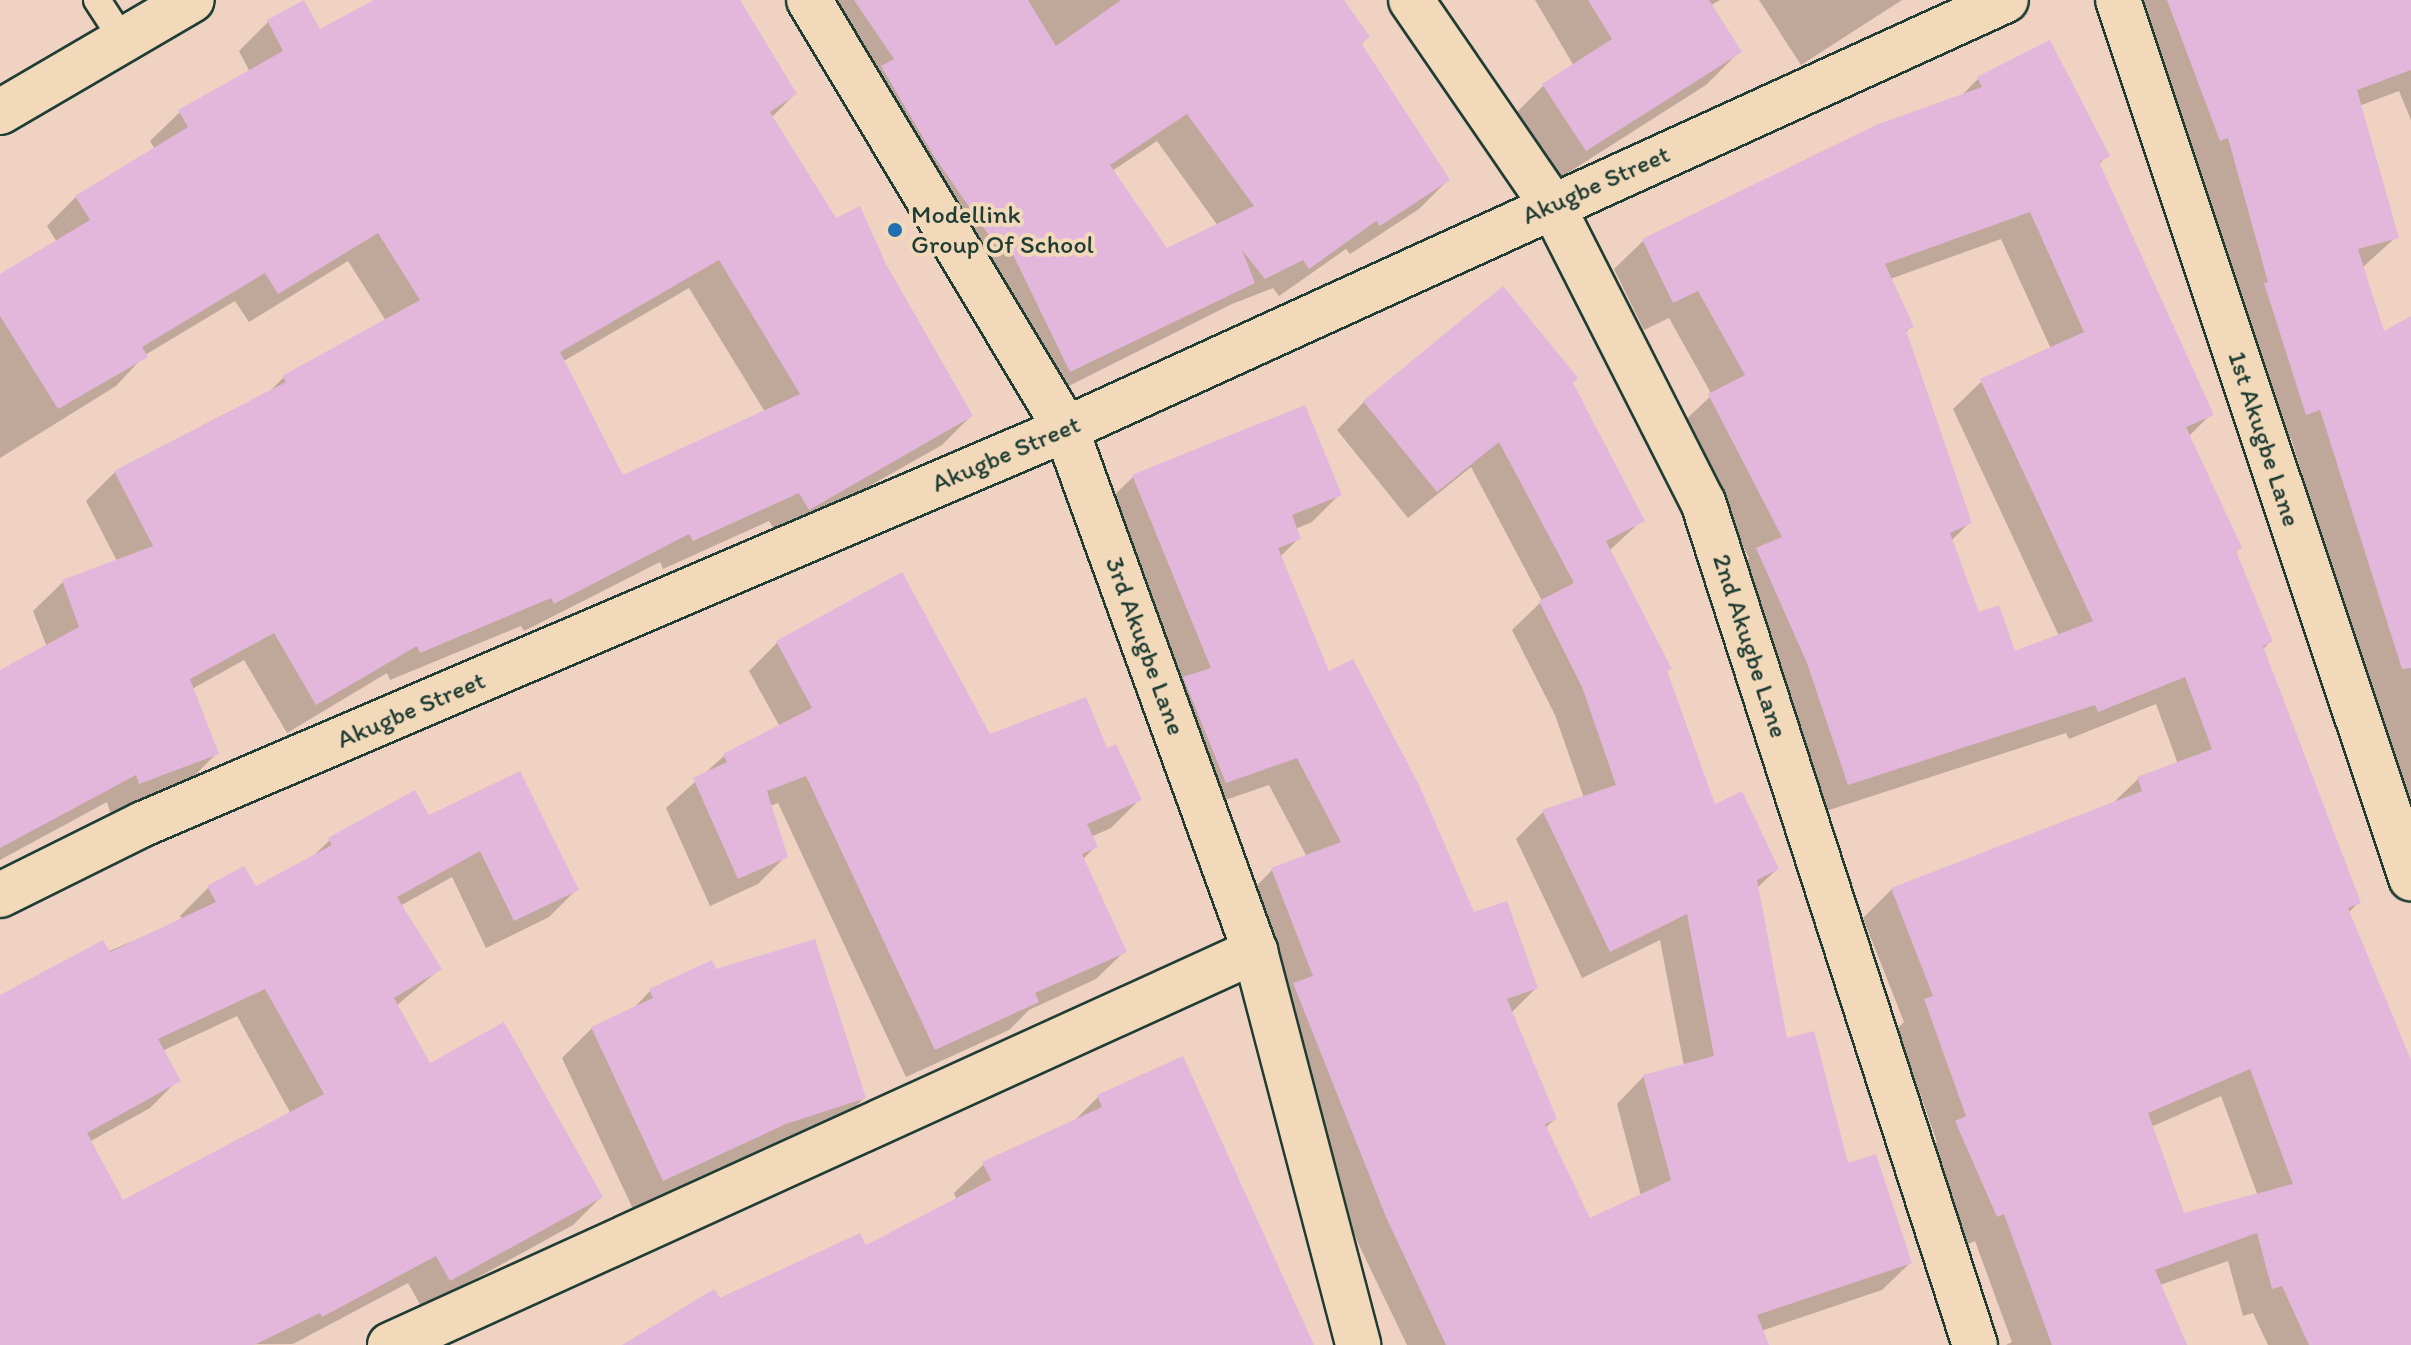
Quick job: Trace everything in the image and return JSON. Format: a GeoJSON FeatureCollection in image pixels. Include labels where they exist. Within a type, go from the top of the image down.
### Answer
{"type":"FeatureCollection","features":[{"type":"Feature","properties":{"kind":"street"},"geometry":{"type":"LineString","coordinates":[[0,112],[192,0]]}},
{"type":"Feature","properties":{"kind":"street","name":"3rd Akugbe Lane"},"geometry":{"type":"LineString","coordinates":[[809,0],[1066,429],[1255,951],[1358,1345]]}},
{"type":"Feature","properties":{"kind":"street","name":"2nd Akugbe Lane"},"geometry":{"type":"LineString","coordinates":[[1411,0],[1552,205],[1703,502],[1975,1345]]}},
{"type":"Feature","properties":{"kind":"street","name":"Akugbe Street"},"geometry":{"type":"LineString","coordinates":[[0,895],[157,818],[1066,429],[2006,0]]}},
{"type":"Feature","properties":{"kind":"street","name":"1st Akugbe Lane"},"geometry":{"type":"LineString","coordinates":[[2118,0],[2411,878]]}},
{"type":"Feature","properties":{"kind":"street"},"geometry":{"type":"LineString","coordinates":[[416,1340],[1255,951]]}},
{"type":"Feature","properties":{"kind":"lane"},"geometry":{"type":"LineString","coordinates":[[97,0],[123,40]]}},
{"type":"Feature","properties":{"kind":"building"},"geometry":{"type":"Polygon","coordinates":[[[304,0],[320,29],[374,0],[740,0],[797,94],[770,112],[836,218],[860,206],[886,264],[973,416],[809,510],[799,493],[693,541],[689,534],[554,604],[551,598],[420,653],[417,646],[316,705],[274,633],[190,679],[219,754],[139,784],[136,775],[0,848],[0,670],[79,627],[62,580],[153,546],[114,471],[286,382],[282,376],[420,300],[378,233],[278,294],[265,273],[142,347],[148,357],[58,409],[0,316],[0,274],[90,220],[75,196],[188,127],[178,110],[283,51],[267,20],[304,0]],[[719,260],[560,352],[623,475],[800,394],[719,260]]]}},
{"type":"Feature","properties":{"kind":"building"},"geometry":{"type":"Polygon","coordinates":[[[854,0],[1028,0],[1056,46],[1121,0],[1344,0],[1370,37],[1361,43],[1450,180],[1380,226],[1376,221],[1309,269],[1303,260],[1265,279],[1242,250],[1255,283],[1070,372],[1004,236],[994,243],[934,156],[881,66],[894,59],[854,0]],[[1187,114],[1110,165],[1167,248],[1254,206],[1187,114]]]}},
{"type":"Feature","properties":{"kind":"building"},"geometry":{"type":"Polygon","coordinates":[[[1588,0],[1709,0],[1742,52],[1586,151],[1542,84],[1612,39],[1588,0]]]}},
{"type":"Feature","properties":{"kind":"building"},"geometry":{"type":"Polygon","coordinates":[[[2167,0],[2411,0],[2411,70],[2357,90],[2399,238],[2358,249],[2384,331],[2411,316],[2411,668],[2402,669],[2320,410],[2306,415],[2264,283],[2268,282],[2228,138],[2220,141],[2167,0]]]}},
{"type":"Feature","properties":{"kind":"building"},"geometry":{"type":"Polygon","coordinates":[[[2050,40],[2110,156],[2099,162],[2214,415],[2186,427],[2242,548],[2236,551],[2273,642],[2263,646],[2361,903],[2348,908],[2411,1060],[2411,1345],[2309,1345],[2282,1286],[2272,1289],[2257,1233],[2155,1270],[2187,1345],[2052,1345],[2004,1214],[1997,1217],[1955,1121],[1966,1116],[1924,999],[1933,996],[1891,888],[2142,791],[2137,777],[2212,749],[2185,677],[2098,712],[2095,705],[1848,785],[1807,663],[1756,548],[1782,537],[1708,394],[1745,375],[1698,291],[1673,303],[1642,239],[1876,125],[1982,87],[1977,77],[2050,40]],[[2030,212],[1885,264],[1914,327],[1906,330],[1972,523],[1950,533],[1979,612],[1999,605],[2015,651],[2093,621],[1980,379],[2084,332],[2030,212]],[[2250,1069],[2148,1113],[2184,1213],[2293,1184],[2250,1069]]]}},
{"type":"Feature","properties":{"kind":"building"},"geometry":{"type":"Polygon","coordinates":[[[1503,286],[1578,378],[1573,383],[1645,521],[1606,541],[1672,669],[1667,671],[1715,804],[1742,791],[1779,869],[1757,880],[1787,1038],[1814,1031],[1848,1163],[1876,1154],[1912,1263],[1757,1315],[1769,1345],[1446,1345],[1386,1217],[1293,983],[1313,976],[1271,868],[1341,842],[1297,758],[1226,783],[1183,677],[1211,668],[1132,475],[1305,405],[1342,495],[1292,515],[1301,539],[1278,548],[1329,671],[1353,659],[1419,785],[1474,912],[1507,901],[1538,988],[1507,999],[1557,1119],[1545,1124],[1590,1218],[1671,1180],[1643,1075],[1714,1056],[1687,914],[1610,952],[1542,810],[1616,785],[1582,687],[1539,601],[1574,583],[1499,442],[1437,492],[1363,401],[1503,286]]]}},
{"type":"Feature","properties":{"kind":"building"},"geometry":{"type":"Polygon","coordinates":[[[902,572],[990,734],[1086,697],[1107,748],[1116,744],[1142,800],[1087,824],[1098,847],[1082,854],[1127,952],[1035,993],[1039,1002],[935,1050],[806,776],[767,791],[788,857],[738,879],[693,778],[727,762],[723,754],[812,708],[776,641],[902,572]]]}},
{"type":"Feature","properties":{"kind":"building"},"geometry":{"type":"Polygon","coordinates":[[[520,771],[579,890],[514,921],[480,851],[397,897],[442,969],[394,998],[430,1063],[504,1022],[603,1197],[450,1281],[436,1256],[322,1317],[320,1313],[254,1345],[0,1345],[0,995],[103,940],[110,952],[216,902],[207,886],[244,866],[256,886],[332,845],[328,838],[415,790],[429,815],[520,771]],[[265,989],[158,1039],[181,1081],[87,1133],[123,1200],[324,1094],[265,989]]]}},
{"type":"Feature","properties":{"kind":"building"},"geometry":{"type":"Polygon","coordinates":[[[815,939],[866,1098],[786,1124],[663,1181],[591,1027],[653,998],[649,989],[712,960],[716,969],[815,939]]]}},
{"type":"Feature","properties":{"kind":"building"},"geometry":{"type":"Polygon","coordinates":[[[1183,1056],[1314,1345],[622,1345],[714,1289],[720,1298],[860,1233],[866,1245],[991,1180],[982,1162],[1102,1107],[1097,1095],[1183,1056]]]}},
{"type":"Feature","properties":{"kind":"place","name":"Modellink Group Of School"},"geometry":{"type":"Point","coordinates":[895,230]}}]}
